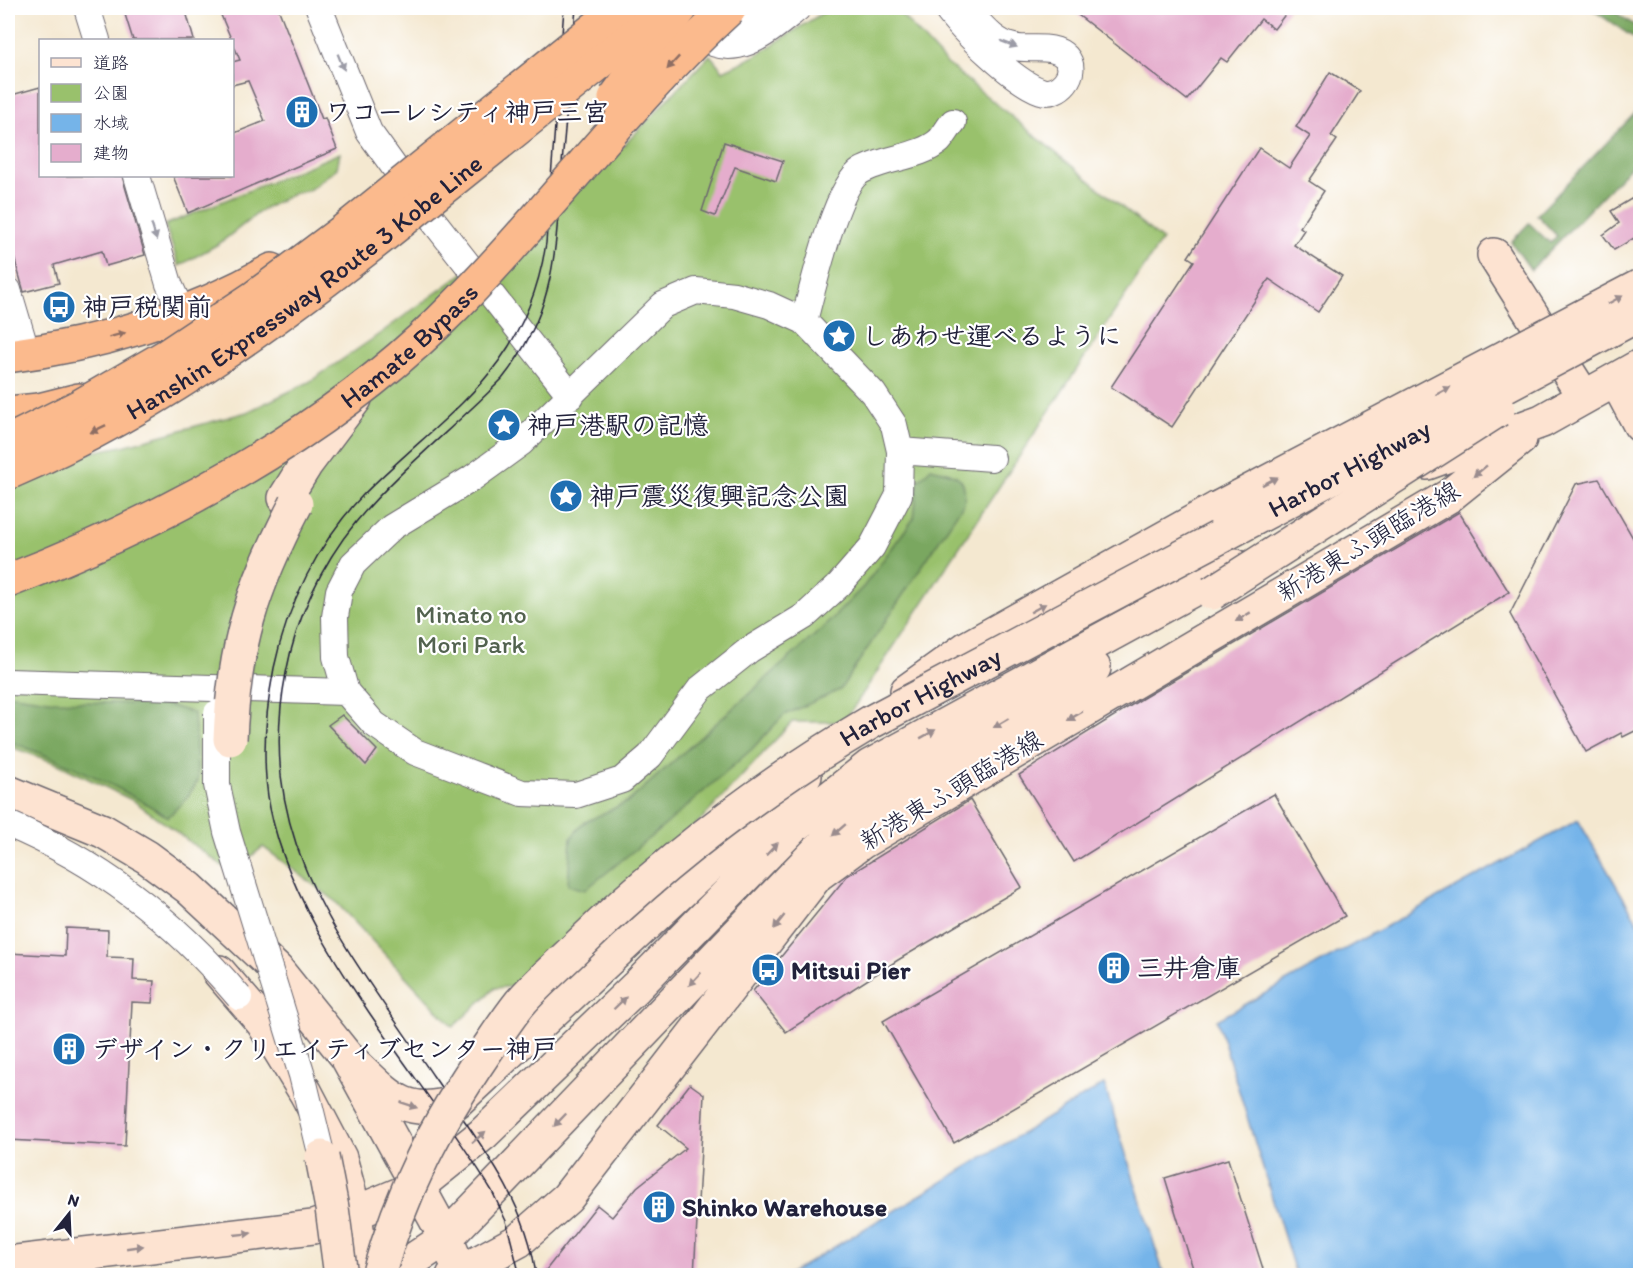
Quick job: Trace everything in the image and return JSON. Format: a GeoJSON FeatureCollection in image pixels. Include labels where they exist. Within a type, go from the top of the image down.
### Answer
{"type":"FeatureCollection","features":[{"type":"Feature","properties":{"kind":"highway"},"geometry":{"type":"LineString","coordinates":[[17,355],[104,338],[183,315],[280,266],[602,8]]}},
{"type":"Feature","properties":{"kind":"highway","name":"Hanshin Expressway Route 3 Kobe Line"},"geometry":{"type":"LineString","coordinates":[[8,442],[80,406],[168,355],[255,297],[342,232],[620,8]]}},
{"type":"Feature","properties":{"kind":"highway","name":"Hanshin Expressway Route 3 Kobe Line"},"geometry":{"type":"LineString","coordinates":[[8,473],[112,423],[231,350],[342,271],[668,8]]}},
{"type":"Feature","properties":{"kind":"highway"},"geometry":{"type":"LineString","coordinates":[[8,413],[39,410],[120,391],[182,369],[246,338],[399,238],[680,8]]}},
{"type":"Feature","properties":{"kind":"highway","name":"Hamate Bypass"},"geometry":{"type":"LineString","coordinates":[[8,580],[83,552],[183,504],[333,409],[403,355],[536,198],[651,51],[680,8]]}},
{"type":"Feature","properties":{"kind":"highway","name":"Hamate Bypass"},"geometry":{"type":"LineString","coordinates":[[8,570],[79,543],[179,495],[266,441],[327,399],[435,316],[503,256],[654,83],[730,8]]}},
{"type":"Feature","properties":{"kind":"street"},"geometry":{"type":"LineString","coordinates":[[87,8],[97,39]]}},
{"type":"Feature","properties":{"kind":"street"},"geometry":{"type":"LineString","coordinates":[[319,8],[369,132],[428,214],[571,396]]}},
{"type":"Feature","properties":{"kind":"street"},"geometry":{"type":"LineString","coordinates":[[680,8],[691,29],[710,42],[726,47],[741,45],[761,37],[798,8]]}},
{"type":"Feature","properties":{"kind":"street"},"geometry":{"type":"LineString","coordinates":[[712,8],[735,21],[749,23],[757,22],[774,8]]}},
{"type":"Feature","properties":{"kind":"street"},"geometry":{"type":"LineString","coordinates":[[946,8],[960,27],[1022,81],[1043,92],[1054,92],[1062,87],[1068,77],[1070,66],[1066,57],[1054,50],[1013,47],[991,36],[965,8]]}},
{"type":"Feature","properties":{"kind":"street"},"geometry":{"type":"LineString","coordinates":[[804,321],[831,220],[858,172],[892,158],[918,151],[939,141],[953,122]]}},
{"type":"Feature","properties":{"kind":"street"},"geometry":{"type":"LineString","coordinates":[[137,177],[170,284],[183,315]]}},
{"type":"Feature","properties":{"kind":"street"},"geometry":{"type":"LineString","coordinates":[[1494,255],[1584,397]]}},
{"type":"Feature","properties":{"kind":"street"},"geometry":{"type":"LineString","coordinates":[[8,792],[102,831],[147,857],[189,888],[277,970],[347,1057],[397,1101],[411,1108],[434,1109],[456,1102],[678,898],[776,802],[852,736],[908,690],[968,648],[1218,508],[1641,286]]}},
{"type":"Feature","properties":{"kind":"street"},"geometry":{"type":"LineString","coordinates":[[8,290],[17,355]]}},
{"type":"Feature","properties":{"kind":"street"},"geometry":{"type":"LineString","coordinates":[[696,291],[734,295],[769,305],[804,321],[873,393],[894,425],[900,452],[899,495],[872,547],[839,585],[805,615],[749,650],[700,689],[650,756],[622,780],[576,795],[522,793],[415,752],[374,724],[346,692],[336,657],[335,617],[339,591],[353,564],[392,527],[471,479],[521,443],[571,396],[625,339],[663,305],[696,291]]}},
{"type":"Feature","properties":{"kind":"street","name":"Harbor Highway"},"geometry":{"type":"LineString","coordinates":[[378,1275],[395,1223],[437,1125],[520,1003],[613,913],[680,854],[747,802],[804,761],[871,722],[1641,314]]}},
{"type":"Feature","properties":{"kind":"street"},"geometry":{"type":"LineString","coordinates":[[341,1275],[322,1157],[299,1064],[227,832],[217,785],[216,738],[223,655],[249,572],[285,498],[336,423],[435,316]]}},
{"type":"Feature","properties":{"kind":"street"},"geometry":{"type":"LineString","coordinates":[[354,1275],[346,1206],[310,1053],[240,830],[231,782],[230,739],[237,655],[257,588],[296,504],[340,440],[435,316]]}},
{"type":"Feature","properties":{"kind":"street","name":"Harbor Highway"},"geometry":{"type":"LineString","coordinates":[[394,1275],[409,1225],[450,1134],[466,1104],[532,1010],[639,908],[690,863],[743,822],[815,770],[874,736],[1641,330]]}},
{"type":"Feature","properties":{"kind":"street"},"geometry":{"type":"LineString","coordinates":[[389,1275],[446,1238],[828,840],[896,786],[1085,674],[1558,372]]}},
{"type":"Feature","properties":{"kind":"street"},"geometry":{"type":"LineString","coordinates":[[1628,373],[1641,425]]}},
{"type":"Feature","properties":{"kind":"street","name":"新港東ふ頭臨港線"},"geometry":{"type":"LineString","coordinates":[[459,1275],[518,1241],[567,1198],[817,875],[872,836],[1449,496],[1542,421],[1628,373]]}},
{"type":"Feature","properties":{"kind":"street","name":"新港東ふ頭臨港線"},"geometry":{"type":"LineString","coordinates":[[8,1263],[313,1227],[355,1213],[417,1187],[483,1134],[636,987],[794,826],[870,766],[1408,470],[1542,421]]}},
{"type":"Feature","properties":{"kind":"street"},"geometry":{"type":"LineString","coordinates":[[900,452],[992,458]]}},
{"type":"Feature","properties":{"kind":"street"},"geometry":{"type":"LineString","coordinates":[[8,682],[346,692]]}},
{"type":"Feature","properties":{"kind":"street"},"geometry":{"type":"LineString","coordinates":[[8,792],[77,825],[181,905],[211,935],[265,1004],[298,1058],[325,1116]]}},
{"type":"Feature","properties":{"kind":"street"},"geometry":{"type":"LineString","coordinates":[[8,824],[64,851],[106,876],[145,904],[206,958],[239,997],[269,1041],[309,1120],[322,1157]]}},
{"type":"Feature","properties":{"kind":"street"},"geometry":{"type":"LineString","coordinates":[[8,838],[55,857],[128,899],[174,933],[227,979],[263,1023],[306,1093],[340,1158],[355,1213],[363,1275]]}},
{"type":"Feature","properties":{"kind":"street"},"geometry":{"type":"LineString","coordinates":[[347,1057],[446,1238],[459,1275]]}},
{"type":"Feature","properties":{"kind":"green space","name":"Minato no Mori Park"},"geometry":{"type":"Polygon","coordinates":[[[830,8],[895,8],[945,62],[1162,240],[844,722],[792,722],[704,817],[530,985],[495,988],[453,1027],[334,900],[263,847],[231,872],[134,801],[56,763],[8,746],[8,468],[123,446],[247,412],[309,382],[371,340],[589,182],[710,55],[723,71],[753,57],[830,8]]]}},
{"type":"Feature","properties":{"kind":"green space"},"geometry":{"type":"Polygon","coordinates":[[[1590,8],[1609,8],[1640,29],[1640,42],[1590,8]]]}},
{"type":"Feature","properties":{"kind":"green space"},"geometry":{"type":"Polygon","coordinates":[[[1640,108],[1640,157],[1531,270],[1511,242],[1529,223],[1550,243],[1557,236],[1537,215],[1640,108]]]}},
{"type":"Feature","properties":{"kind":"green space"},"geometry":{"type":"Polygon","coordinates":[[[340,153],[337,168],[309,190],[294,193],[262,210],[220,243],[179,266],[165,225],[340,153]]]}},
{"type":"Feature","properties":{"kind":"green space"},"geometry":{"type":"Polygon","coordinates":[[[931,468],[953,474],[962,481],[965,494],[964,503],[840,690],[784,715],[752,749],[663,827],[585,890],[568,885],[571,838],[583,823],[629,801],[825,626],[864,586],[914,518],[918,481],[931,468]]]}},
{"type":"Feature","properties":{"kind":"green space"},"geometry":{"type":"Polygon","coordinates":[[[8,694],[55,701],[168,705],[194,713],[198,781],[186,799],[168,817],[90,774],[8,741],[8,694]]]}},
{"type":"Feature","properties":{"kind":"water"},"geometry":{"type":"Polygon","coordinates":[[[1578,820],[1640,926],[1640,1275],[1296,1275],[1217,1020],[1578,820]]]}},
{"type":"Feature","properties":{"kind":"water"},"geometry":{"type":"Polygon","coordinates":[[[1104,1084],[1164,1275],[788,1275],[1104,1084]]]}},
{"type":"Feature","properties":{"kind":"building"},"geometry":{"type":"Polygon","coordinates":[[[123,8],[185,8],[194,39],[133,39],[123,8]]]}},
{"type":"Feature","properties":{"kind":"building","name":"ワコーレシティ神戸三宮"},"geometry":{"type":"Polygon","coordinates":[[[218,8],[278,8],[322,119],[325,118],[337,149],[188,213],[173,177],[234,177],[234,133],[265,121],[248,81],[234,84],[234,62],[240,60],[234,46],[234,39],[231,39],[218,8]]]}},
{"type":"Feature","properties":{"kind":"building"},"geometry":{"type":"Polygon","coordinates":[[[1069,8],[1290,8],[1274,29],[1261,19],[1227,62],[1221,58],[1187,100],[1069,8]]]}},
{"type":"Feature","properties":{"kind":"building"},"geometry":{"type":"Polygon","coordinates":[[[1330,72],[1360,91],[1331,136],[1337,140],[1309,181],[1324,191],[1300,227],[1304,230],[1294,245],[1342,276],[1318,312],[1269,279],[1172,427],[1111,387],[1194,261],[1188,257],[1259,148],[1289,168],[1310,136],[1296,127],[1330,72]]]}},
{"type":"Feature","properties":{"kind":"building"},"geometry":{"type":"Polygon","coordinates":[[[39,87],[39,177],[122,177],[145,255],[106,266],[102,251],[54,265],[59,283],[24,292],[8,236],[8,96],[39,87]]]}},
{"type":"Feature","properties":{"kind":"building"},"geometry":{"type":"Polygon","coordinates":[[[724,142],[783,161],[776,181],[735,167],[715,216],[702,211],[724,142]]]}},
{"type":"Feature","properties":{"kind":"building"},"geometry":{"type":"Polygon","coordinates":[[[1641,193],[1641,234],[1614,250],[1603,235],[1619,223],[1611,211],[1641,193]]]}},
{"type":"Feature","properties":{"kind":"building"},"geometry":{"type":"Polygon","coordinates":[[[1599,479],[1641,552],[1641,728],[1623,737],[1621,733],[1586,752],[1510,614],[1576,484],[1599,479]]]}},
{"type":"Feature","properties":{"kind":"building"},"geometry":{"type":"Polygon","coordinates":[[[1459,512],[1509,592],[1074,862],[1019,775],[1143,698],[1459,512]]]}},
{"type":"Feature","properties":{"kind":"building"},"geometry":{"type":"Polygon","coordinates":[[[342,715],[377,750],[366,765],[328,725],[342,715]]]}},
{"type":"Feature","properties":{"kind":"building","name":"三井倉庫"},"geometry":{"type":"Polygon","coordinates":[[[1274,794],[1345,916],[954,1143],[883,1021],[1274,794]]]}},
{"type":"Feature","properties":{"kind":"building"},"geometry":{"type":"Polygon","coordinates":[[[970,800],[1022,887],[898,960],[786,1032],[753,991],[847,876],[970,800]]]}},
{"type":"Feature","properties":{"kind":"building","name":"デザイン・クリエイティブセンター神戸"},"geometry":{"type":"Polygon","coordinates":[[[66,928],[108,930],[107,957],[134,958],[133,980],[154,981],[152,1003],[132,1002],[125,1146],[8,1140],[8,953],[65,956],[66,928]]]}},
{"type":"Feature","properties":{"kind":"building","name":"Shinko Warehouse"},"geometry":{"type":"Polygon","coordinates":[[[690,1084],[704,1094],[694,1275],[542,1275],[597,1205],[612,1217],[637,1187],[686,1148],[658,1125],[690,1084]]]}},
{"type":"Feature","properties":{"kind":"building"},"geometry":{"type":"Polygon","coordinates":[[[1228,1159],[1265,1275],[1195,1275],[1165,1178],[1228,1159]]]}},
{"type":"Feature","properties":{"kind":"tram line"},"geometry":{"type":"LineString","coordinates":[[520,1276],[506,1221],[492,1191],[365,1006],[334,958],[306,908],[284,858],[270,808],[265,738],[271,685],[280,644],[296,598],[318,554],[346,514],[362,496],[478,386],[501,358],[521,325],[536,288],[546,243],[564,8]]}},
{"type":"Feature","properties":{"kind":"tram line"},"geometry":{"type":"LineString","coordinates":[[536,1276],[531,1248],[522,1222],[497,1171],[369,983],[340,937],[315,890],[295,841],[283,789],[279,734],[290,653],[303,613],[332,556],[356,522],[390,484],[502,379],[534,327],[544,302],[555,250],[576,8]]}},
{"type":"Feature","properties":{"kind":"place","name":"ワコーレシティ神戸三宮"},"geometry":{"type":"Point","coordinates":[302,112]}},
{"type":"Feature","properties":{"kind":"place","name":"神戸税関前"},"geometry":{"type":"Point","coordinates":[59,307]}},
{"type":"Feature","properties":{"kind":"place","name":"しあわせ運べるように"},"geometry":{"type":"Point","coordinates":[839,336]}},
{"type":"Feature","properties":{"kind":"place","name":"神戸港駅の記憶"},"geometry":{"type":"Point","coordinates":[504,425]}},
{"type":"Feature","properties":{"kind":"place","name":"神戸震災復興記念公園"},"geometry":{"type":"Point","coordinates":[566,496]}},
{"type":"Feature","properties":{"kind":"place","name":"三井倉庫"},"geometry":{"type":"Point","coordinates":[1114,968]}},
{"type":"Feature","properties":{"kind":"place","name":"Mitsui Pier"},"geometry":{"type":"Point","coordinates":[768,970]}},
{"type":"Feature","properties":{"kind":"place","name":"デザイン・クリエイティブセンター神戸"},"geometry":{"type":"Point","coordinates":[69,1049]}},
{"type":"Feature","properties":{"kind":"place","name":"Shinko Warehouse"},"geometry":{"type":"Point","coordinates":[659,1207]}}]}
